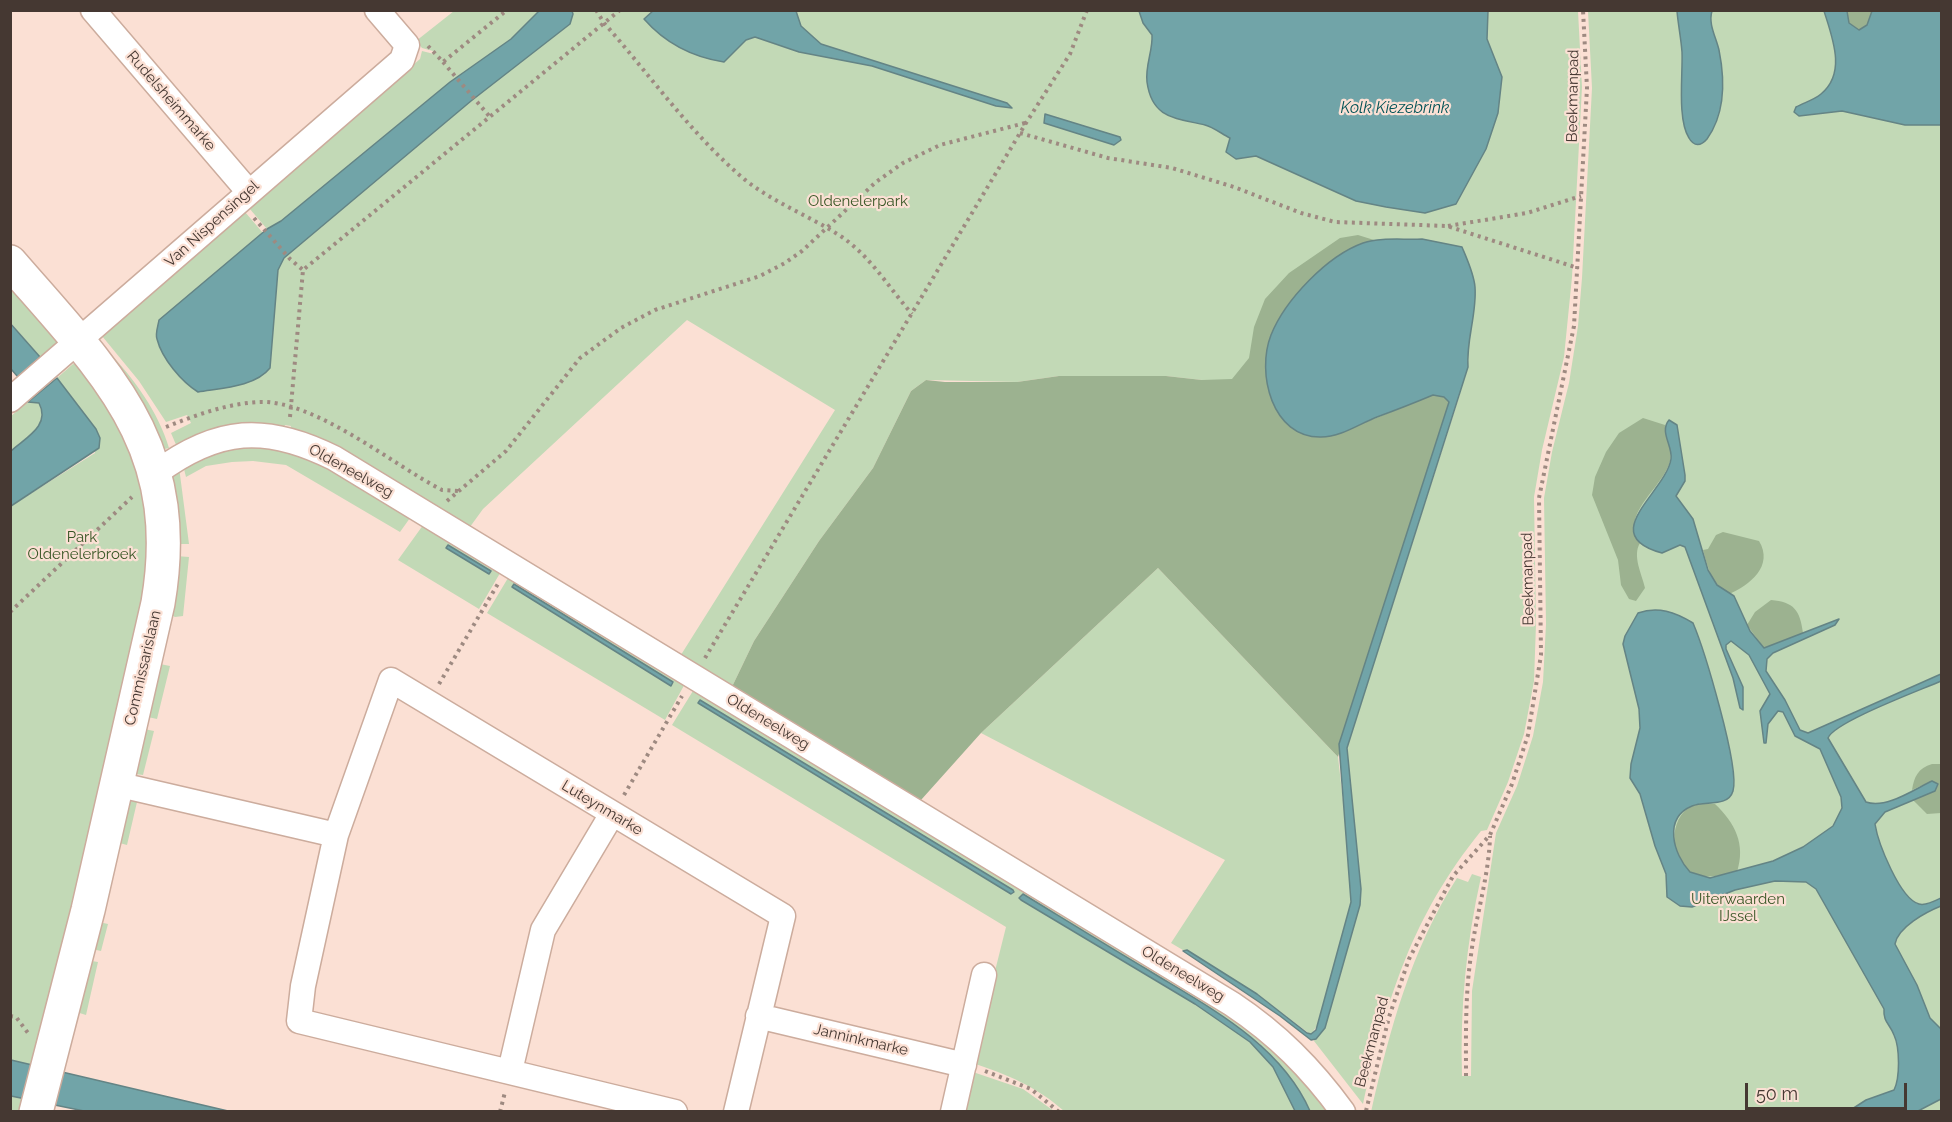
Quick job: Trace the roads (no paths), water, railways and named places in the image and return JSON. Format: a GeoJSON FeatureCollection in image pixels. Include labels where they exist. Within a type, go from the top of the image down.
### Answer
{"type":"FeatureCollection","features":[{"type":"Feature","properties":{"kind":"street","name":"Rudelsheimmarke"},"geometry":{"type":"LineString","coordinates":[[93,10],[248,191]]}},
{"type":"Feature","properties":{"kind":"street","name":"Van Nispensingel"},"geometry":{"type":"LineString","coordinates":[[10,400],[80,342],[248,191],[402,60],[407,45],[377,10]]}},
{"type":"Feature","properties":{"kind":"street","name":"Commissarislaan"},"geometry":{"type":"LineString","coordinates":[[10,262],[80,342],[112,384],[135,421],[156,472],[163,526],[163,576],[88,910],[36,1112]]}},
{"type":"Feature","properties":{"kind":"street","name":"Oldeneelweg"},"geometry":{"type":"LineString","coordinates":[[156,472],[200,446],[233,435],[257,433],[286,439],[334,458],[1258,1021],[1310,1069],[1342,1112]]}},
{"type":"Feature","properties":{"kind":"street","name":"Luteynmarke"},"geometry":{"type":"LineString","coordinates":[[675,1112],[299,1021],[303,986],[336,835],[392,680],[783,916],[736,1112]]}},
{"type":"Feature","properties":{"kind":"street"},"geometry":{"type":"LineString","coordinates":[[116,784],[336,835]]}},
{"type":"Feature","properties":{"kind":"street"},"geometry":{"type":"LineString","coordinates":[[510,1071],[543,930],[612,814]]}},
{"type":"Feature","properties":{"kind":"street"},"geometry":{"type":"LineString","coordinates":[[953,1112],[984,975]]}},
{"type":"Feature","properties":{"kind":"street","name":"Janninkmarke"},"geometry":{"type":"LineString","coordinates":[[758,1016],[964,1065]]}},
{"type":"Feature","properties":{"kind":"water"},"geometry":{"type":"Polygon","coordinates":[[[654,10],[796,11],[801,26],[821,44],[1007,103],[1012,108],[996,106],[872,66],[799,52],[755,37],[746,40],[724,62],[701,57],[680,48],[652,28],[644,19],[654,10]]]}},
{"type":"Feature","properties":{"kind":"water"},"geometry":{"type":"Polygon","coordinates":[[[539,11],[572,11],[573,14],[570,24],[471,101],[284,258],[278,270],[270,368],[256,379],[227,388],[198,392],[186,382],[173,369],[160,347],[156,335],[159,320],[267,229],[281,221],[450,82],[511,39],[539,11]]]}},
{"type":"Feature","properties":{"kind":"water","name":"Kolk Kiezebrink"},"geometry":{"type":"Polygon","coordinates":[[[1139,11],[1488,11],[1487,39],[1502,77],[1498,113],[1486,149],[1456,204],[1425,213],[1356,201],[1256,156],[1236,159],[1226,152],[1230,138],[1208,126],[1167,115],[1154,103],[1147,82],[1152,35],[1143,23],[1139,11]]]}},
{"type":"Feature","properties":{"kind":"water"},"geometry":{"type":"Polygon","coordinates":[[[1677,11],[1712,11],[1712,26],[1719,50],[1723,85],[1720,108],[1713,129],[1707,139],[1700,144],[1691,141],[1683,120],[1682,52],[1677,11]]]}},
{"type":"Feature","properties":{"kind":"water"},"geometry":{"type":"Polygon","coordinates":[[[1824,11],[1847,11],[1849,23],[1859,30],[1867,25],[1872,11],[1941,11],[1941,125],[1905,125],[1842,111],[1799,116],[1794,112],[1796,107],[1821,94],[1834,76],[1835,54],[1824,11]]]}},
{"type":"Feature","properties":{"kind":"water"},"geometry":{"type":"Polygon","coordinates":[[[1045,114],[1120,137],[1121,140],[1114,145],[1044,123],[1045,114]]]}},
{"type":"Feature","properties":{"kind":"water"},"geometry":{"type":"Polygon","coordinates":[[[1422,239],[1462,247],[1470,267],[1475,297],[1468,367],[1347,748],[1361,889],[1360,905],[1325,1028],[1316,1039],[1311,1040],[1280,1016],[1183,951],[1187,950],[1257,994],[1307,1033],[1311,1034],[1316,1030],[1351,902],[1339,744],[1449,402],[1444,397],[1433,395],[1336,435],[1321,437],[1304,434],[1290,427],[1272,401],[1267,384],[1267,350],[1271,335],[1286,308],[1309,281],[1335,258],[1349,249],[1370,241],[1422,239]]]}},
{"type":"Feature","properties":{"kind":"water"},"geometry":{"type":"Polygon","coordinates":[[[10,323],[40,357],[18,377],[11,369],[10,323]]]}},
{"type":"Feature","properties":{"kind":"water"},"geometry":{"type":"Polygon","coordinates":[[[57,378],[96,429],[100,438],[99,448],[11,506],[11,451],[35,431],[42,418],[39,403],[28,402],[57,378]]]}},
{"type":"Feature","properties":{"kind":"water"},"geometry":{"type":"Polygon","coordinates":[[[1669,420],[1677,425],[1685,475],[1685,481],[1676,496],[1693,519],[1708,570],[1717,585],[1734,596],[1750,631],[1764,648],[1839,619],[1835,625],[1773,653],[1767,659],[1766,671],[1785,700],[1800,730],[1808,733],[1941,674],[1941,681],[1861,715],[1834,731],[1828,738],[1866,802],[1891,801],[1932,781],[1938,784],[1935,791],[1885,812],[1875,824],[1880,844],[1891,869],[1912,900],[1919,904],[1927,904],[1941,898],[1941,906],[1907,926],[1895,944],[1917,985],[1930,1018],[1941,1029],[1941,1099],[1918,1111],[1849,1111],[1866,1100],[1894,1090],[1898,1071],[1897,1047],[1884,1009],[1816,889],[1806,882],[1775,881],[1735,890],[1692,907],[1680,906],[1667,897],[1666,874],[1655,846],[1640,794],[1630,778],[1640,728],[1639,709],[1623,644],[1638,613],[1652,610],[1666,611],[1693,623],[1712,681],[1731,758],[1734,778],[1733,791],[1730,796],[1721,802],[1692,806],[1677,819],[1674,827],[1679,856],[1690,872],[1710,878],[1773,861],[1803,847],[1833,826],[1842,808],[1841,797],[1820,749],[1795,736],[1783,712],[1778,711],[1768,724],[1766,743],[1764,743],[1760,711],[1770,694],[1749,655],[1731,641],[1726,645],[1726,649],[1743,687],[1743,710],[1740,708],[1733,678],[1685,547],[1680,545],[1662,553],[1643,545],[1634,535],[1634,524],[1666,472],[1671,459],[1665,429],[1669,420]]]}},
{"type":"Feature","properties":{"kind":"water"},"geometry":{"type":"Polygon","coordinates":[[[448,545],[491,571],[489,574],[446,548],[448,545]]]}},
{"type":"Feature","properties":{"kind":"water"},"geometry":{"type":"Polygon","coordinates":[[[514,584],[673,682],[671,686],[512,587],[514,584]]]}},
{"type":"Feature","properties":{"kind":"water"},"geometry":{"type":"Polygon","coordinates":[[[700,700],[1014,892],[1011,894],[698,703],[700,700]]]}},
{"type":"Feature","properties":{"kind":"water"},"geometry":{"type":"Polygon","coordinates":[[[1023,894],[1194,998],[1240,1029],[1280,1065],[1297,1087],[1310,1111],[1295,1111],[1273,1067],[1250,1042],[1195,1004],[1021,900],[1019,898],[1023,894]]]}},
{"type":"Feature","properties":{"kind":"water"},"geometry":{"type":"Polygon","coordinates":[[[11,1060],[228,1111],[84,1111],[11,1096],[11,1060]]]}},
{"type":"Feature","properties":{"kind":"park label","name":"Oldenelerpark"},"geometry":{"type":"Point","coordinates":[858,201]}},
{"type":"Feature","properties":{"kind":"park label","name":"Park Oldenelerbroek"},"geometry":{"type":"Point","coordinates":[82,546]}},
{"type":"Feature","properties":{"kind":"park label","name":"Uiterwaarden IJssel"},"geometry":{"type":"Point","coordinates":[1738,908]}}]}
